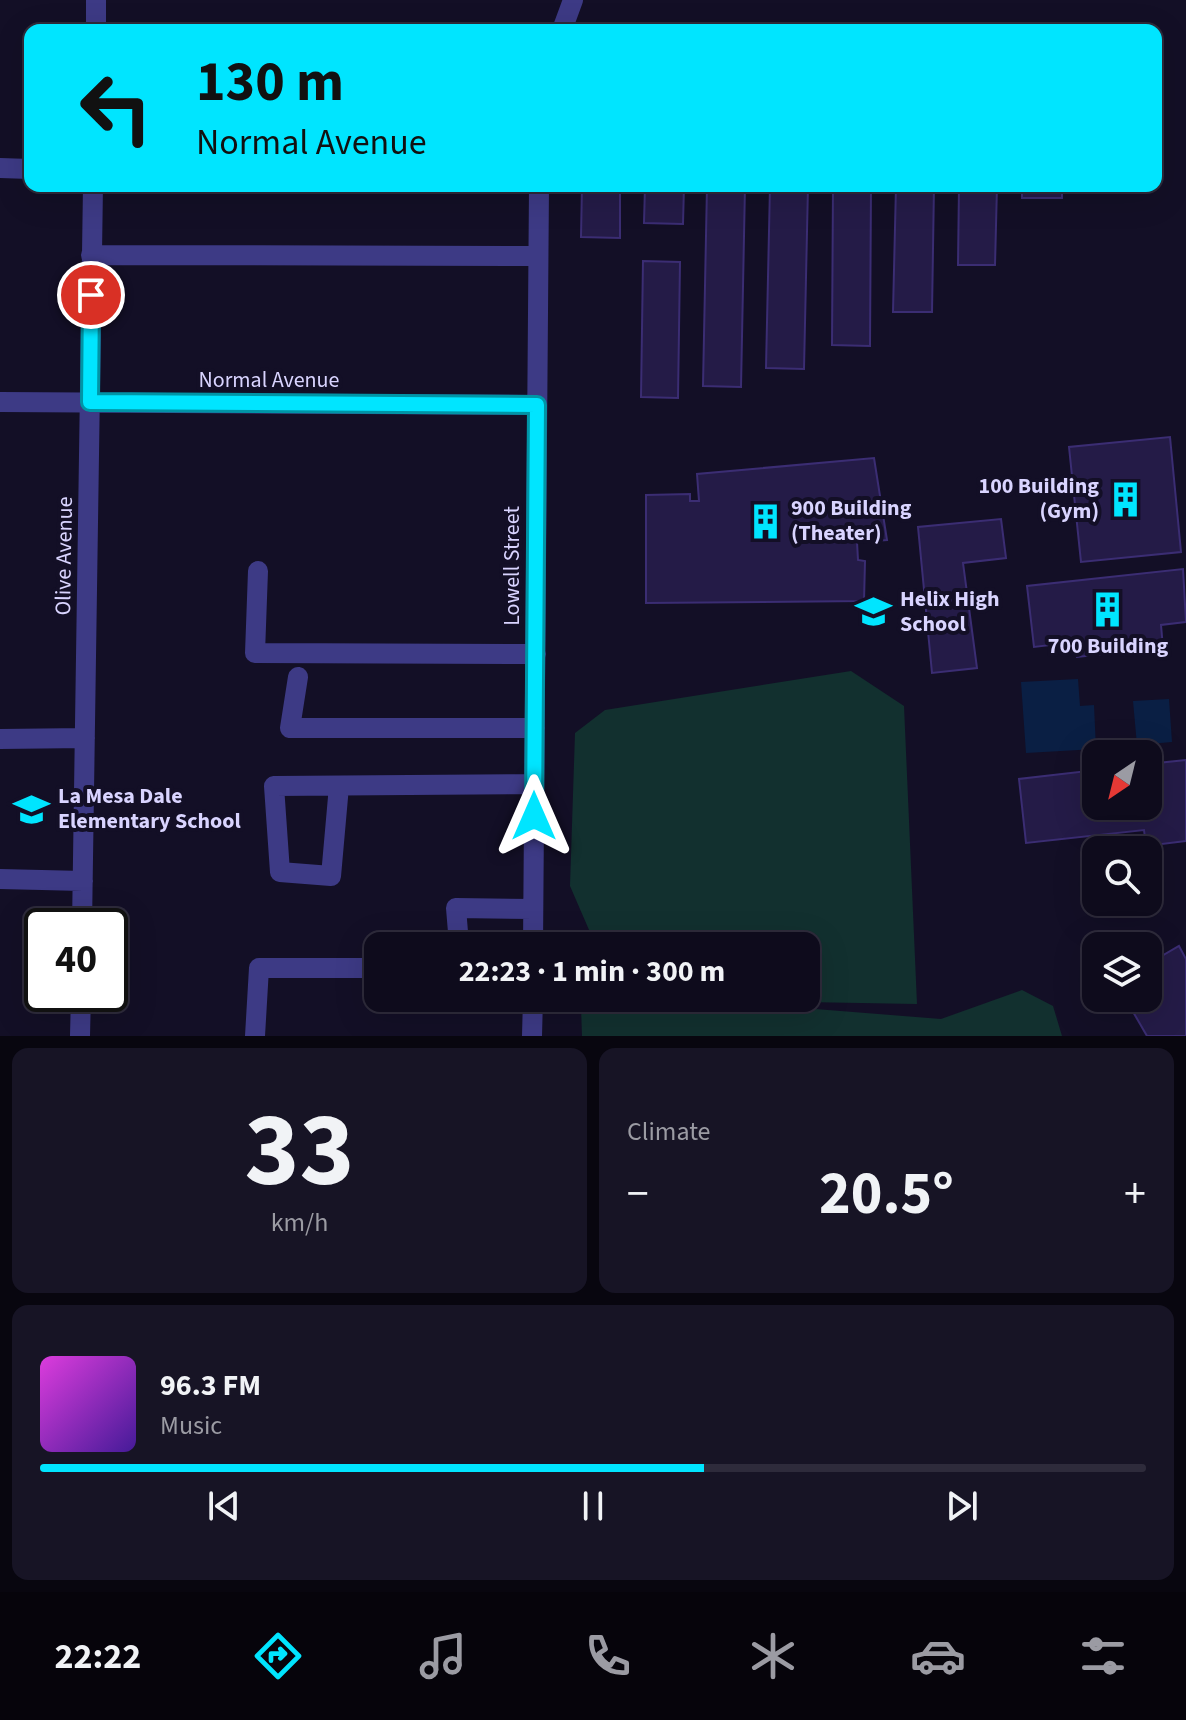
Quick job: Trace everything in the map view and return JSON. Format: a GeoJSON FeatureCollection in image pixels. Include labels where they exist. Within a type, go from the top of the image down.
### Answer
{"type":"FeatureCollection","features":[{"type":"Feature","properties":{"kind":"street"},"geometry":{"type":"LineString","coordinates":[[96,0],[96,24]]}},
{"type":"Feature","properties":{"kind":"street"},"geometry":{"type":"LineString","coordinates":[[564,24],[573,0]]}},
{"type":"Feature","properties":{"kind":"street"},"geometry":{"type":"LineString","coordinates":[[0,168],[24,169]]}},
{"type":"Feature","properties":{"kind":"street","name":"Olive Avenue"},"geometry":{"type":"LineString","coordinates":[[82,908],[93,192]]}},
{"type":"Feature","properties":{"kind":"street","name":"Lowell Street"},"geometry":{"type":"LineString","coordinates":[[533,932],[539,192]]}},
{"type":"Feature","properties":{"kind":"street"},"geometry":{"type":"LineString","coordinates":[[91,255],[538,256]]}},
{"type":"Feature","properties":{"kind":"street","name":"Normal Avenue"},"geometry":{"type":"LineString","coordinates":[[0,402],[537,405]]}},
{"type":"Feature","properties":{"kind":"street"},"geometry":{"type":"LineString","coordinates":[[258,571],[255,653],[536,654]]}},
{"type":"Feature","properties":{"kind":"street"},"geometry":{"type":"LineString","coordinates":[[298,677],[290,728],[535,728]]}},
{"type":"Feature","properties":{"kind":"street"},"geometry":{"type":"LineString","coordinates":[[0,739],[85,738]]}},
{"type":"Feature","properties":{"kind":"street"},"geometry":{"type":"LineString","coordinates":[[339,786],[331,876],[280,872],[274,786],[534,784]]}},
{"type":"Feature","properties":{"kind":"street"},"geometry":{"type":"LineString","coordinates":[[0,879],[83,881]]}},
{"type":"Feature","properties":{"kind":"street"},"geometry":{"type":"LineString","coordinates":[[458,932],[456,908],[533,909]]}},
{"type":"Feature","properties":{"kind":"street"},"geometry":{"type":"LineString","coordinates":[[255,1036],[259,968],[364,968]]}},
{"type":"Feature","properties":{"kind":"street"},"geometry":{"type":"LineString","coordinates":[[80,1036],[81,1012]]}},
{"type":"Feature","properties":{"kind":"street"},"geometry":{"type":"LineString","coordinates":[[532,1036],[533,1012]]}},
{"type":"Feature","properties":{"kind":"green space"},"geometry":{"type":"Polygon","coordinates":[[[851,671],[904,706],[917,1004],[820,1002],[820,932],[590,932],[570,886],[575,733],[605,710],[851,671]]]}},
{"type":"Feature","properties":{"kind":"green space"},"geometry":{"type":"Polygon","coordinates":[[[1022,990],[1053,1006],[1062,1036],[582,1036],[581,1012],[820,1012],[820,1009],[941,1019],[1022,990]]]}},
{"type":"Feature","properties":{"kind":"water"},"geometry":{"type":"Polygon","coordinates":[[[1078,679],[1080,706],[1094,705],[1096,740],[1082,740],[1082,750],[1026,753],[1021,682],[1078,679]]]}},
{"type":"Feature","properties":{"kind":"water"},"geometry":{"type":"Polygon","coordinates":[[[1169,699],[1172,742],[1137,740],[1133,701],[1169,699]]]}},
{"type":"Feature","properties":{"kind":"building"},"geometry":{"type":"Polygon","coordinates":[[[582,192],[620,192],[620,238],[581,237],[582,192]]]}},
{"type":"Feature","properties":{"kind":"building"},"geometry":{"type":"Polygon","coordinates":[[[645,192],[684,192],[683,224],[644,223],[645,192]]]}},
{"type":"Feature","properties":{"kind":"building"},"geometry":{"type":"Polygon","coordinates":[[[707,192],[745,192],[741,387],[703,386],[707,192]]]}},
{"type":"Feature","properties":{"kind":"building"},"geometry":{"type":"Polygon","coordinates":[[[770,192],[808,192],[804,369],[766,368],[770,192]]]}},
{"type":"Feature","properties":{"kind":"building"},"geometry":{"type":"Polygon","coordinates":[[[833,192],[871,192],[870,346],[832,345],[833,192]]]}},
{"type":"Feature","properties":{"kind":"building"},"geometry":{"type":"Polygon","coordinates":[[[896,192],[934,192],[932,312],[893,312],[896,192]]]}},
{"type":"Feature","properties":{"kind":"building"},"geometry":{"type":"Polygon","coordinates":[[[959,192],[997,192],[995,265],[958,265],[959,192]]]}},
{"type":"Feature","properties":{"kind":"building"},"geometry":{"type":"Polygon","coordinates":[[[1022,192],[1062,192],[1062,198],[1022,198],[1022,192]]]}},
{"type":"Feature","properties":{"kind":"building"},"geometry":{"type":"Polygon","coordinates":[[[643,261],[680,262],[678,398],[641,397],[643,261]]]}},
{"type":"Feature","properties":{"kind":"building","name":"100 Building (Gym)"},"geometry":{"type":"Polygon","coordinates":[[[1170,437],[1181,552],[1081,562],[1069,447],[1170,437]]]}},
{"type":"Feature","properties":{"kind":"building","name":"900 Building (Theater)"},"geometry":{"type":"Polygon","coordinates":[[[874,458],[887,540],[857,542],[858,560],[865,561],[864,601],[646,603],[646,495],[690,494],[690,501],[699,501],[697,474],[874,458]]]}},
{"type":"Feature","properties":{"kind":"building"},"geometry":{"type":"Polygon","coordinates":[[[1001,519],[1006,558],[963,563],[977,668],[932,673],[918,527],[1001,519]]]}},
{"type":"Feature","properties":{"kind":"building","name":"700 Building"},"geometry":{"type":"Polygon","coordinates":[[[1183,569],[1186,622],[1161,625],[1163,648],[1077,657],[1075,642],[1034,647],[1027,586],[1183,569]]]}},
{"type":"Feature","properties":{"kind":"building"},"geometry":{"type":"Polygon","coordinates":[[[1186,760],[1186,841],[1162,844],[1162,836],[1145,836],[1144,830],[1026,843],[1019,779],[1082,772],[1082,820],[1162,820],[1162,763],[1186,760]]]}},
{"type":"Feature","properties":{"kind":"building"},"geometry":{"type":"Polygon","coordinates":[[[1179,946],[1186,959],[1186,1036],[1147,1036],[1133,1012],[1162,1012],[1162,956],[1179,946]]]}},
{"type":"Feature","properties":{"kind":"place","name":"100 Building (Gym)"},"geometry":{"type":"Point","coordinates":[1125,499]}},
{"type":"Feature","properties":{"kind":"place","name":"900 Building (Theater)"},"geometry":{"type":"Point","coordinates":[765,521]}},
{"type":"Feature","properties":{"kind":"place","name":"700 Building"},"geometry":{"type":"Point","coordinates":[1108,610]}},
{"type":"Feature","properties":{"kind":"place","name":"Helix High School"},"geometry":{"type":"Point","coordinates":[874,612]}},
{"type":"Feature","properties":{"kind":"place","name":"La Mesa Dale Elementary School"},"geometry":{"type":"Point","coordinates":[32,809]}},
{"type":"Feature","properties":{"kind":"route"},"geometry":{"type":"LineString","coordinates":[[91,295],[90,402],[537,405],[534,816]]}}]}
